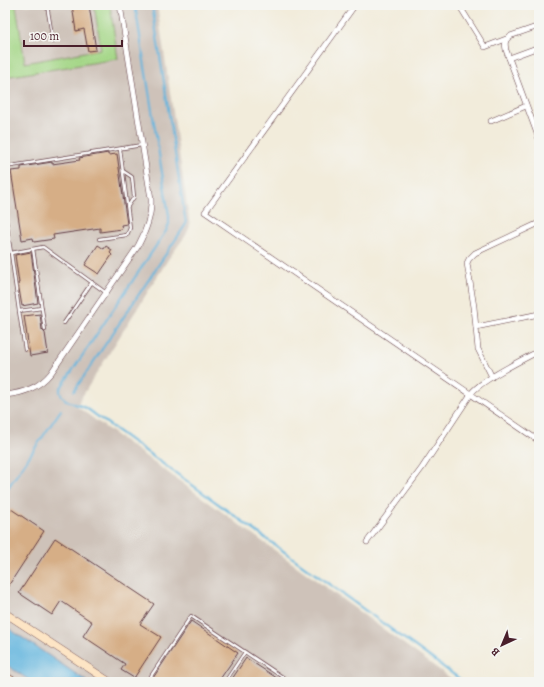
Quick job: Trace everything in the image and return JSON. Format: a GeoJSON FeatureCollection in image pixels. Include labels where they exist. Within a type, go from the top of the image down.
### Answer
{"type":"FeatureCollection","features":[{"type":"Feature","properties":{"kind":"street"},"geometry":{"type":"LineString","coordinates":[[5,395],[28,390],[48,377],[138,246],[148,227],[152,206],[120,5]]}},
{"type":"Feature","properties":{"kind":"street"},"geometry":{"type":"LineString","coordinates":[[355,5],[205,212],[468,397],[539,442]]}},
{"type":"Feature","properties":{"kind":"street"},"geometry":{"type":"LineString","coordinates":[[459,5],[485,47],[539,26]]}},
{"type":"Feature","properties":{"kind":"street"},"geometry":{"type":"LineString","coordinates":[[506,39],[505,45],[509,58],[526,106],[537,130],[539,139]]}},
{"type":"Feature","properties":{"kind":"street"},"geometry":{"type":"LineString","coordinates":[[509,58],[539,47]]}},
{"type":"Feature","properties":{"kind":"street"},"geometry":{"type":"LineString","coordinates":[[491,121],[526,106]]}},
{"type":"Feature","properties":{"kind":"street"},"geometry":{"type":"LineString","coordinates":[[492,377],[478,349],[474,307],[467,263],[475,253],[539,223]]}},
{"type":"Feature","properties":{"kind":"street"},"geometry":{"type":"LineString","coordinates":[[476,327],[539,314]]}},
{"type":"Feature","properties":{"kind":"street"},"geometry":{"type":"LineString","coordinates":[[367,542],[422,468],[468,397],[478,386],[539,351]]}},
{"type":"Feature","properties":{"kind":"street"},"geometry":{"type":"LineString","coordinates":[[5,613],[110,682]]}},
{"type":"Feature","properties":{"kind":"street"},"geometry":{"type":"LineString","coordinates":[[5,676],[14,682]]}},
{"type":"Feature","properties":{"kind":"lane"},"geometry":{"type":"LineString","coordinates":[[47,5],[52,42]]}},
{"type":"Feature","properties":{"kind":"lane"},"geometry":{"type":"LineString","coordinates":[[5,168],[143,145]]}},
{"type":"Feature","properties":{"kind":"lane"},"geometry":{"type":"LineString","coordinates":[[99,239],[127,235],[130,228],[120,149]]}},
{"type":"Feature","properties":{"kind":"lane"},"geometry":{"type":"LineString","coordinates":[[123,171],[132,177],[134,197],[128,207]]}},
{"type":"Feature","properties":{"kind":"lane"},"geometry":{"type":"LineString","coordinates":[[5,214],[25,350]]}},
{"type":"Feature","properties":{"kind":"lane"},"geometry":{"type":"LineString","coordinates":[[11,253],[43,247],[105,292]]}},
{"type":"Feature","properties":{"kind":"lane"},"geometry":{"type":"LineString","coordinates":[[33,249],[46,330]]}},
{"type":"Feature","properties":{"kind":"lane"},"geometry":{"type":"LineString","coordinates":[[64,323],[92,282]]}},
{"type":"Feature","properties":{"kind":"lane"},"geometry":{"type":"LineString","coordinates":[[20,311],[42,308]]}},
{"type":"Feature","properties":{"kind":"lane"},"geometry":{"type":"LineString","coordinates":[[147,682],[191,616],[290,682]]}},
{"type":"Feature","properties":{"kind":"lane"},"geometry":{"type":"LineString","coordinates":[[225,682],[245,652]]}},
{"type":"Feature","properties":{"kind":"shaded area"},"geometry":{"type":"Polygon","coordinates":[[[5,5],[157,5],[190,226],[186,235],[169,258],[76,406],[456,682],[5,682],[5,5]]]}},
{"type":"Feature","properties":{"kind":"green space"},"geometry":{"type":"Polygon","coordinates":[[[5,5],[16,5],[25,63],[101,49],[94,5],[110,5],[118,59],[5,77],[5,5]]]}},
{"type":"Feature","properties":{"kind":"water"},"geometry":{"type":"Polygon","coordinates":[[[5,626],[88,682],[32,682],[5,664],[5,626]]]}},
{"type":"Feature","properties":{"kind":"building"},"geometry":{"type":"Polygon","coordinates":[[[72,5],[89,5],[96,50],[88,51],[84,29],[76,31],[72,5]]]}},
{"type":"Feature","properties":{"kind":"building"},"geometry":{"type":"Polygon","coordinates":[[[108,153],[108,155],[117,154],[127,224],[121,225],[122,229],[100,232],[100,228],[53,235],[54,239],[34,242],[33,238],[22,240],[11,171],[21,170],[21,167],[52,162],[52,164],[80,160],[79,158],[108,153]]]}},
{"type":"Feature","properties":{"kind":"building"},"geometry":{"type":"Polygon","coordinates":[[[98,245],[104,249],[106,246],[112,250],[110,253],[112,255],[99,274],[85,265],[98,245]]]}},
{"type":"Feature","properties":{"kind":"building"},"geometry":{"type":"Polygon","coordinates":[[[31,252],[38,303],[22,306],[15,255],[31,252]]]}},
{"type":"Feature","properties":{"kind":"building"},"geometry":{"type":"Polygon","coordinates":[[[40,314],[42,330],[45,333],[48,353],[30,356],[24,316],[40,314]]]}},
{"type":"Feature","properties":{"kind":"building"},"geometry":{"type":"Polygon","coordinates":[[[11,509],[44,531],[5,591],[5,518],[11,509]]]}},
{"type":"Feature","properties":{"kind":"building"},"geometry":{"type":"Polygon","coordinates":[[[55,538],[154,604],[140,624],[161,637],[134,678],[121,670],[125,664],[83,636],[92,622],[61,601],[52,615],[19,593],[55,538]]]}},
{"type":"Feature","properties":{"kind":"building"},"geometry":{"type":"Polygon","coordinates":[[[191,621],[238,653],[218,682],[159,682],[153,678],[191,621]]]}},
{"type":"Feature","properties":{"kind":"building"},"geometry":{"type":"Polygon","coordinates":[[[246,658],[283,682],[230,682],[246,658]]]}},
{"type":"Feature","properties":{"kind":"waterway"},"geometry":{"type":"LineString","coordinates":[[135,5],[169,216],[169,224],[166,231],[60,389],[61,393],[66,400],[86,408],[464,682]]}},
{"type":"Feature","properties":{"kind":"waterway"},"geometry":{"type":"LineString","coordinates":[[74,391],[186,224],[152,5]]}},
{"type":"Feature","properties":{"kind":"waterway"},"geometry":{"type":"LineString","coordinates":[[5,492],[61,410]]}}]}
